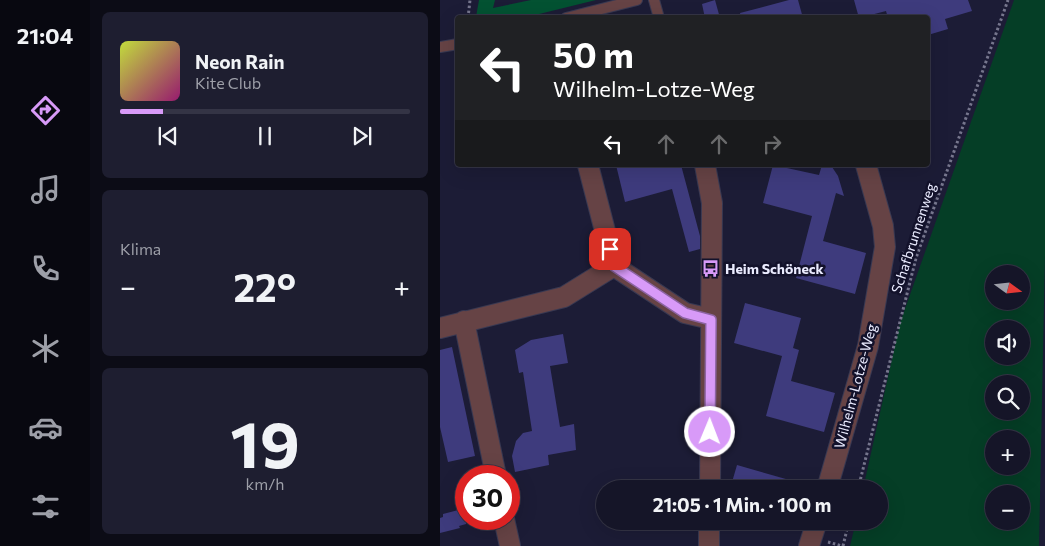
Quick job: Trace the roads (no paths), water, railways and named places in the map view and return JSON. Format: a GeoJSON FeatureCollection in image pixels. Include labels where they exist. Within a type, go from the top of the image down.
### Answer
{"type":"FeatureCollection","features":[{"type":"Feature","properties":{"kind":"street"},"geometry":{"type":"LineString","coordinates":[[589,167],[614,266],[685,313],[711,320]]}},
{"type":"Feature","properties":{"kind":"street"},"geometry":{"type":"LineString","coordinates":[[705,167],[712,203],[710,480]]}},
{"type":"Feature","properties":{"kind":"street","name":"Wilhelm-Lotze-Weg"},"geometry":{"type":"LineString","coordinates":[[830,480],[868,346],[885,247],[882,226],[867,167]]}},
{"type":"Feature","properties":{"kind":"street"},"geometry":{"type":"LineString","coordinates":[[440,328],[564,297],[614,266]]}},
{"type":"Feature","properties":{"kind":"street"},"geometry":{"type":"LineString","coordinates":[[464,321],[494,465]]}},
{"type":"Feature","properties":{"kind":"street"},"geometry":{"type":"LineString","coordinates":[[506,530],[510,546]]}},
{"type":"Feature","properties":{"kind":"street"},"geometry":{"type":"LineString","coordinates":[[709,530],[709,546]]}},
{"type":"Feature","properties":{"kind":"street"},"geometry":{"type":"LineString","coordinates":[[809,546],[814,530]]}},
{"type":"Feature","properties":{"kind":"lane"},"geometry":{"type":"LineString","coordinates":[[578,15],[637,0]]}},
{"type":"Feature","properties":{"kind":"lane"},"geometry":{"type":"LineString","coordinates":[[654,0],[658,15]]}},
{"type":"Feature","properties":{"kind":"lane"},"geometry":{"type":"LineString","coordinates":[[440,47],[455,44]]}},
{"type":"Feature","properties":{"kind":"place","name":"Heim Schöneck"},"geometry":{"type":"Point","coordinates":[711,268]}}]}
